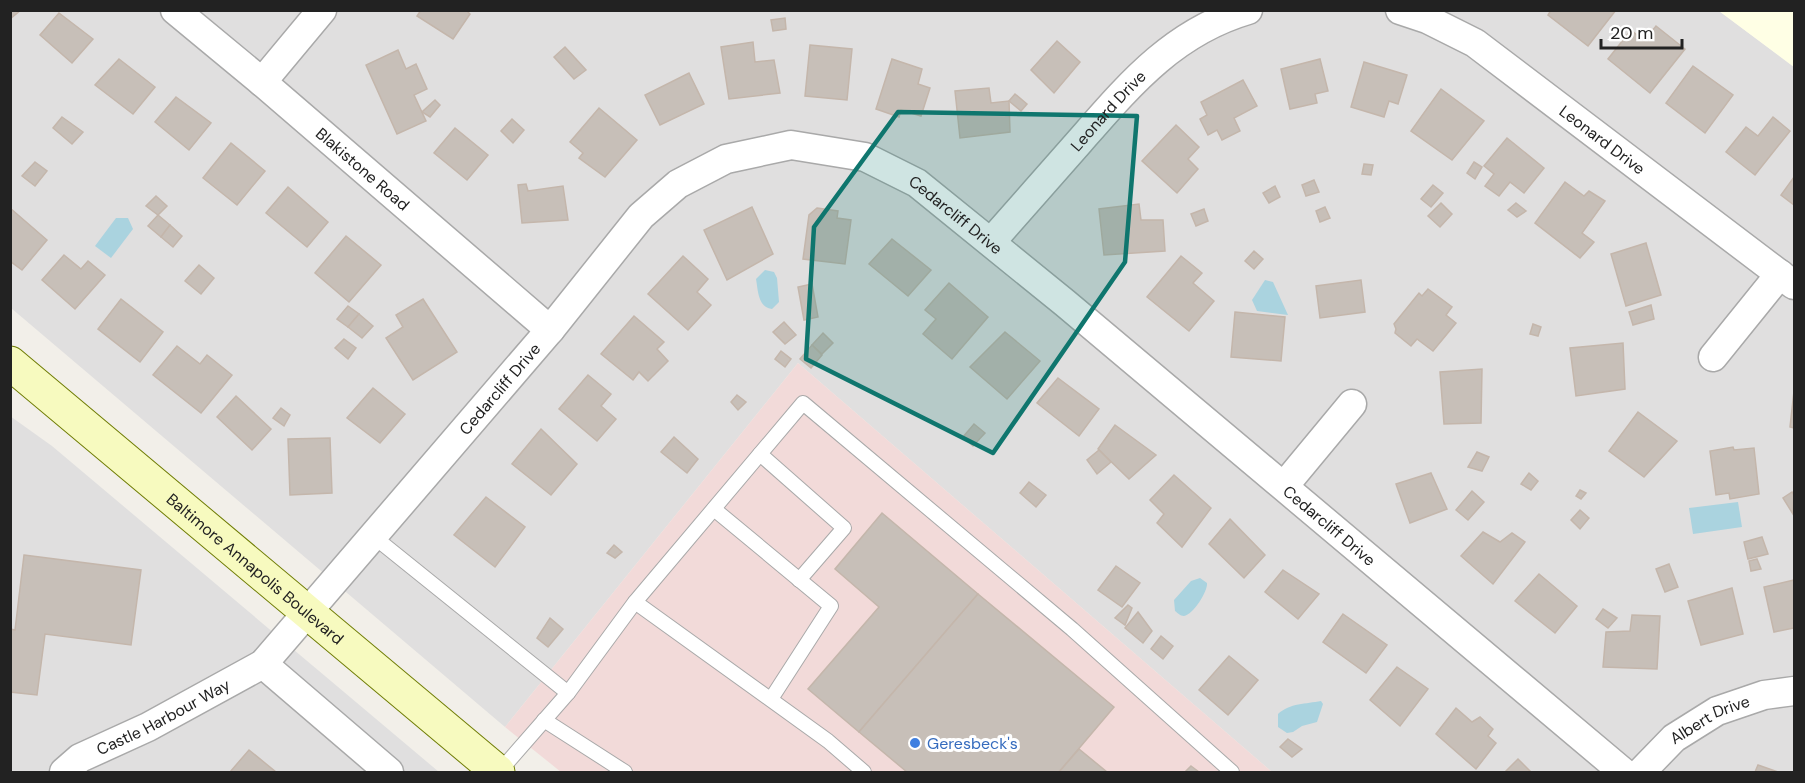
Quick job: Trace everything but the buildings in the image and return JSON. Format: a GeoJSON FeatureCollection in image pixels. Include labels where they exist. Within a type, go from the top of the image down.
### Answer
{"type":"FeatureCollection","features":[{"type":"Feature","properties":{"kind":"main road","name":"Baltimore Annapolis Boulevard"},"geometry":{"type":"LineString","coordinates":[[10,363],[498,772]]}},
{"type":"Feature","properties":{"kind":"street","name":"Blakistone Road"},"geometry":{"type":"LineString","coordinates":[[174,10],[262,82],[550,330]]}},
{"type":"Feature","properties":{"kind":"street"},"geometry":{"type":"LineString","coordinates":[[262,82],[322,10]]}},
{"type":"Feature","properties":{"kind":"street","name":"Leonard Drive"},"geometry":{"type":"LineString","coordinates":[[1400,10],[1427,19],[1475,43],[1787,279]]}},
{"type":"Feature","properties":{"kind":"street","name":"Leonard Drive"},"geometry":{"type":"LineString","coordinates":[[991,242],[1126,89],[1175,45],[1231,13]]}},
{"type":"Feature","properties":{"kind":"street","name":"Cedarcliff Drive"},"geometry":{"type":"LineString","coordinates":[[308,612],[550,330],[641,216],[678,184],[726,159],[791,145],[865,157],[917,183],[1284,486],[1623,772]]}},
{"type":"Feature","properties":{"kind":"street"},"geometry":{"type":"LineString","coordinates":[[1713,357],[1787,279]]}},
{"type":"Feature","properties":{"kind":"street"},"geometry":{"type":"LineString","coordinates":[[1284,486],[1352,404]]}},
{"type":"Feature","properties":{"kind":"street","name":"Castle Harbour Way"},"geometry":{"type":"LineString","coordinates":[[64,772],[80,758],[148,727],[263,664],[308,612]]}},
{"type":"Feature","properties":{"kind":"street"},"geometry":{"type":"LineString","coordinates":[[263,664],[389,772]]}},
{"type":"Feature","properties":{"kind":"street","name":"Albert Drive"},"geometry":{"type":"LineString","coordinates":[[1641,772],[1674,738],[1717,711],[1764,695],[1794,691]]}},
{"type":"Feature","properties":{"kind":"lane"},"geometry":{"type":"LineString","coordinates":[[498,772],[568,693],[635,602],[803,403],[1072,629],[1232,772]]}},
{"type":"Feature","properties":{"kind":"lane"},"geometry":{"type":"LineString","coordinates":[[760,454],[844,528],[799,580]]}},
{"type":"Feature","properties":{"kind":"lane"},"geometry":{"type":"LineString","coordinates":[[714,509],[831,606],[771,699]]}},
{"type":"Feature","properties":{"kind":"lane"},"geometry":{"type":"LineString","coordinates":[[373,536],[568,693]]}},
{"type":"Feature","properties":{"kind":"lane"},"geometry":{"type":"LineString","coordinates":[[635,602],[828,741],[864,772]]}},
{"type":"Feature","properties":{"kind":"lane"},"geometry":{"type":"LineString","coordinates":[[544,720],[626,772]]}},
{"type":"Feature","properties":{"kind":"highlighted area"},"geometry":{"type":"Polygon","coordinates":[[[898,112],[1137,116],[1125,262],[993,453],[806,359],[814,227],[898,112]]]}},
{"type":"Feature","properties":{"kind":"shaded area"},"geometry":{"type":"Polygon","coordinates":[[[11,11],[1719,11],[1794,67],[1794,772],[1272,772],[798,363],[505,727],[11,308],[11,11]]]}},
{"type":"Feature","properties":{"kind":"shaded area"},"geometry":{"type":"Polygon","coordinates":[[[1719,11],[1794,11],[1794,67],[1719,11]]]}},
{"type":"Feature","properties":{"kind":"shaded area"},"geometry":{"type":"Polygon","coordinates":[[[798,363],[1272,772],[561,772],[505,727],[798,363]]]}},
{"type":"Feature","properties":{"kind":"shaded area"},"geometry":{"type":"Polygon","coordinates":[[[10,416],[52,446],[439,772],[11,772],[10,416]]]}},
{"type":"Feature","properties":{"kind":"water"},"geometry":{"type":"Polygon","coordinates":[[[116,218],[128,218],[133,229],[111,258],[95,246],[116,218]]]}},
{"type":"Feature","properties":{"kind":"water"},"geometry":{"type":"Polygon","coordinates":[[[765,270],[774,272],[777,278],[779,302],[772,309],[767,308],[761,302],[758,293],[756,279],[765,270]]]}},
{"type":"Feature","properties":{"kind":"water"},"geometry":{"type":"Polygon","coordinates":[[[1265,280],[1273,282],[1288,315],[1257,311],[1252,300],[1265,280]]]}},
{"type":"Feature","properties":{"kind":"water"},"geometry":{"type":"Polygon","coordinates":[[[1738,502],[1742,527],[1693,534],[1689,508],[1738,502]]]}},
{"type":"Feature","properties":{"kind":"water"},"geometry":{"type":"Polygon","coordinates":[[[1200,578],[1207,583],[1203,597],[1192,612],[1184,616],[1180,615],[1175,611],[1174,600],[1191,581],[1200,578]]]}},
{"type":"Feature","properties":{"kind":"water"},"geometry":{"type":"Polygon","coordinates":[[[1321,701],[1323,704],[1317,722],[1287,733],[1278,727],[1278,714],[1283,710],[1298,704],[1321,701]]]}},
{"type":"Feature","properties":{"kind":"place","name":"Geresbeck's"},"geometry":{"type":"Point","coordinates":[915,743]}}]}
